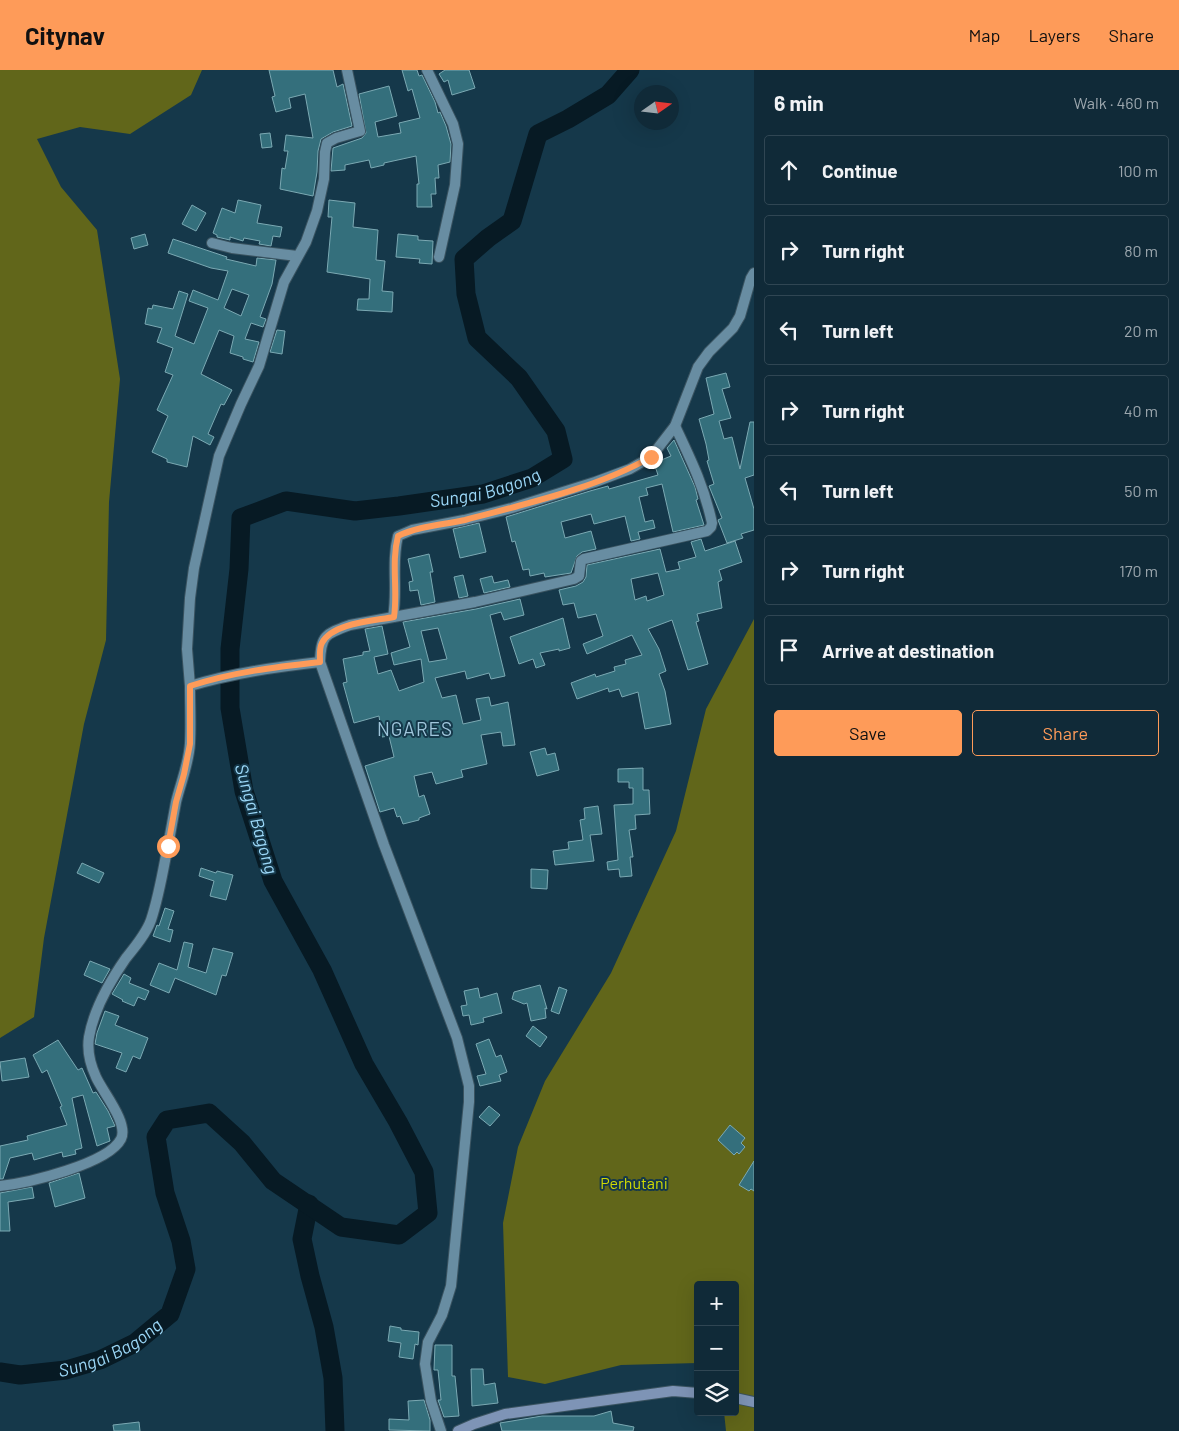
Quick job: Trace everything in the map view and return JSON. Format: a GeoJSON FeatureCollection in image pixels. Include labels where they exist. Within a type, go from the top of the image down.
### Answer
{"type":"FeatureCollection","features":[{"type":"Feature","properties":{"kind":"main road"},"geometry":{"type":"LineString","coordinates":[[458,1431],[505,1414],[673,1391],[694,1393]]}},
{"type":"Feature","properties":{"kind":"main road"},"geometry":{"type":"LineString","coordinates":[[739,1399],[754,1402]]}},
{"type":"Feature","properties":{"kind":"street"},"geometry":{"type":"LineString","coordinates":[[0,1186],[42,1178],[82,1165],[104,1155],[120,1140],[122,1133],[118,1119],[112,1104],[96,1078],[92,1066],[88,1048],[89,1035],[101,1000],[119,968],[142,936],[150,920],[161,882],[176,802],[190,744],[190,686],[187,650],[190,598],[194,568],[219,456],[259,366],[284,282],[306,242],[317,211],[324,179],[327,143],[336,138],[360,131],[347,70]]}},
{"type":"Feature","properties":{"kind":"street"},"geometry":{"type":"LineString","coordinates":[[427,70],[453,124],[458,144],[455,185],[439,258]]}},
{"type":"Feature","properties":{"kind":"street"},"geometry":{"type":"LineString","coordinates":[[212,243],[232,248],[297,256]]}},
{"type":"Feature","properties":{"kind":"street"},"geometry":{"type":"LineString","coordinates":[[394,617],[396,603],[394,551],[398,536],[412,530],[512,508],[595,482],[630,469],[651,457],[675,426],[698,367],[709,352],[733,328],[740,316],[754,273]]}},
{"type":"Feature","properties":{"kind":"street"},"geometry":{"type":"LineString","coordinates":[[441,1431],[431,1401],[425,1364],[428,1342],[442,1315],[451,1286],[469,1086],[457,1038],[384,844],[320,662],[321,644],[330,632],[350,625],[475,602],[574,579],[578,576],[581,561],[584,559],[707,531],[712,523],[705,494],[698,474],[675,426]]}},
{"type":"Feature","properties":{"kind":"street"},"geometry":{"type":"LineString","coordinates":[[190,686],[272,667],[320,662]]}},
{"type":"Feature","properties":{"kind":"green space"},"geometry":{"type":"Polygon","coordinates":[[[0,70],[202,70],[191,95],[130,134],[80,127],[37,139],[61,187],[97,230],[120,379],[109,502],[106,640],[84,724],[44,938],[34,1017],[0,1038],[0,70]]]}},
{"type":"Feature","properties":{"kind":"green space","name":"Perhutani"},"geometry":{"type":"Polygon","coordinates":[[[754,619],[754,1431],[726,1431],[724,1416],[739,1416],[739,1281],[694,1281],[694,1363],[621,1365],[545,1384],[508,1377],[503,1223],[518,1147],[545,1081],[611,973],[676,831],[706,709],[754,619]]]}},
{"type":"Feature","properties":{"kind":"building"},"geometry":{"type":"Polygon","coordinates":[[[269,70],[333,70],[337,87],[343,84],[352,126],[333,132],[321,139],[313,196],[280,189],[282,168],[285,169],[288,151],[284,151],[286,135],[313,138],[305,94],[289,98],[291,108],[276,112],[272,97],[275,96],[269,70]]]}},
{"type":"Feature","properties":{"kind":"building"},"geometry":{"type":"Polygon","coordinates":[[[402,70],[417,70],[419,76],[422,75],[435,102],[438,113],[440,112],[446,126],[451,144],[450,162],[438,165],[439,178],[435,178],[436,194],[431,194],[432,207],[417,207],[417,184],[419,184],[416,156],[371,168],[369,160],[345,165],[345,170],[331,171],[333,148],[362,138],[366,133],[359,94],[389,86],[397,116],[375,122],[378,137],[401,133],[399,123],[420,118],[412,89],[408,91],[402,70]]]}},
{"type":"Feature","properties":{"kind":"building"},"geometry":{"type":"Polygon","coordinates":[[[445,70],[469,70],[475,88],[452,95],[448,80],[444,82],[439,74],[445,70]]]}},
{"type":"Feature","properties":{"kind":"building"},"geometry":{"type":"Polygon","coordinates":[[[270,133],[272,147],[262,148],[260,134],[270,133]]]}},
{"type":"Feature","properties":{"kind":"building"},"geometry":{"type":"Polygon","coordinates":[[[238,200],[261,205],[257,223],[282,227],[280,237],[273,236],[271,246],[259,244],[260,241],[244,238],[243,241],[230,237],[230,240],[217,237],[213,233],[222,208],[235,213],[238,200]]]}},
{"type":"Feature","properties":{"kind":"building"},"geometry":{"type":"Polygon","coordinates":[[[329,200],[355,203],[353,227],[378,230],[376,260],[385,261],[382,291],[393,292],[392,312],[357,310],[358,299],[369,299],[370,279],[327,272],[332,217],[328,217],[329,200]]]}},
{"type":"Feature","properties":{"kind":"building"},"geometry":{"type":"Polygon","coordinates":[[[192,205],[206,213],[196,231],[182,224],[192,205]]]}},
{"type":"Feature","properties":{"kind":"building"},"geometry":{"type":"Polygon","coordinates":[[[145,234],[148,245],[134,249],[131,238],[145,234]]]}},
{"type":"Feature","properties":{"kind":"building"},"geometry":{"type":"Polygon","coordinates":[[[398,234],[418,236],[418,240],[433,241],[432,264],[419,263],[420,259],[396,257],[398,234]]]}},
{"type":"Feature","properties":{"kind":"building"},"geometry":{"type":"Polygon","coordinates":[[[173,239],[227,257],[226,259],[256,266],[257,258],[276,260],[272,284],[260,317],[266,319],[263,327],[251,323],[245,339],[259,342],[253,362],[230,353],[234,336],[219,330],[201,374],[232,390],[224,405],[221,404],[208,434],[214,437],[210,445],[193,436],[187,467],[167,462],[167,459],[152,452],[168,416],[157,410],[173,375],[165,372],[173,348],[157,342],[162,328],[145,324],[148,308],[152,309],[153,305],[173,309],[179,291],[188,294],[175,336],[194,344],[208,308],[189,301],[193,290],[218,300],[228,271],[211,268],[168,253],[173,239]],[[232,289],[224,308],[241,316],[249,295],[232,289]]]}},
{"type":"Feature","properties":{"kind":"building"},"geometry":{"type":"Polygon","coordinates":[[[277,330],[285,331],[282,354],[270,352],[277,330]]]}},
{"type":"Feature","properties":{"kind":"building"},"geometry":{"type":"Polygon","coordinates":[[[726,373],[730,387],[722,389],[731,418],[719,421],[724,439],[732,437],[740,469],[750,422],[754,422],[754,475],[745,478],[754,509],[754,530],[741,534],[743,538],[727,543],[718,520],[722,518],[709,486],[714,484],[707,461],[709,460],[706,444],[699,419],[714,414],[706,378],[726,373]]]}},
{"type":"Feature","properties":{"kind":"building"},"geometry":{"type":"Polygon","coordinates":[[[674,440],[695,487],[698,499],[696,500],[704,525],[673,532],[662,484],[646,488],[648,495],[639,497],[645,522],[653,520],[655,528],[638,532],[640,539],[631,541],[625,516],[594,524],[591,514],[561,522],[565,538],[591,531],[596,549],[582,552],[577,556],[571,573],[545,577],[544,573],[530,576],[529,569],[523,570],[515,541],[512,542],[506,517],[608,486],[609,489],[658,475],[654,463],[671,456],[667,448],[674,440]]]}},
{"type":"Feature","properties":{"kind":"building"},"geometry":{"type":"Polygon","coordinates":[[[479,523],[486,552],[460,558],[453,529],[479,523]]]}},
{"type":"Feature","properties":{"kind":"building"},"geometry":{"type":"Polygon","coordinates":[[[701,539],[705,551],[735,541],[742,562],[719,570],[722,580],[718,582],[722,608],[697,614],[699,621],[696,622],[708,664],[688,670],[672,620],[648,629],[659,649],[666,671],[659,674],[665,691],[671,724],[645,729],[638,692],[622,697],[619,689],[609,692],[608,688],[577,699],[571,683],[595,674],[596,677],[615,671],[614,667],[626,664],[625,660],[642,655],[632,635],[587,654],[583,644],[603,636],[596,614],[578,618],[574,603],[563,605],[559,590],[576,586],[583,582],[586,577],[587,565],[660,549],[666,572],[680,569],[678,562],[696,557],[691,542],[701,539]],[[658,573],[631,579],[635,600],[646,596],[647,601],[664,595],[658,573]]]}},
{"type":"Feature","properties":{"kind":"building"},"geometry":{"type":"Polygon","coordinates":[[[429,554],[433,572],[430,572],[435,602],[421,605],[418,590],[410,591],[409,582],[413,581],[408,559],[429,554]]]}},
{"type":"Feature","properties":{"kind":"building"},"geometry":{"type":"Polygon","coordinates":[[[463,575],[468,596],[459,598],[454,577],[463,575]]]}},
{"type":"Feature","properties":{"kind":"building"},"geometry":{"type":"Polygon","coordinates":[[[492,576],[494,583],[508,580],[510,587],[484,593],[480,579],[492,576]]]}},
{"type":"Feature","properties":{"kind":"building"},"geometry":{"type":"Polygon","coordinates":[[[520,599],[524,615],[504,620],[501,612],[490,615],[505,676],[491,679],[489,673],[467,679],[465,671],[435,678],[442,698],[456,695],[463,724],[481,720],[476,699],[489,697],[491,706],[508,702],[515,745],[503,746],[501,732],[481,735],[487,764],[461,770],[463,777],[436,784],[432,772],[414,776],[419,797],[424,795],[430,814],[419,818],[419,820],[403,824],[400,816],[397,817],[394,808],[380,812],[365,766],[394,757],[389,736],[382,737],[379,716],[354,723],[343,683],[347,682],[343,659],[363,655],[363,652],[370,651],[365,629],[382,626],[388,654],[374,657],[378,674],[391,670],[399,691],[424,682],[421,659],[394,665],[391,653],[410,647],[403,622],[520,599]],[[438,628],[421,631],[429,662],[447,659],[438,628]]]}},
{"type":"Feature","properties":{"kind":"building"},"geometry":{"type":"Polygon","coordinates":[[[563,618],[570,648],[540,653],[545,665],[536,668],[533,659],[519,664],[510,637],[563,618]]]}},
{"type":"Feature","properties":{"kind":"building"},"geometry":{"type":"Polygon","coordinates":[[[545,748],[547,755],[555,753],[559,770],[537,776],[530,752],[545,748]]]}},
{"type":"Feature","properties":{"kind":"building"},"geometry":{"type":"Polygon","coordinates":[[[643,768],[643,790],[649,790],[650,814],[635,815],[636,829],[629,830],[633,857],[630,857],[632,876],[620,877],[619,869],[608,870],[607,862],[618,860],[614,805],[633,804],[633,788],[629,788],[629,782],[618,782],[618,769],[643,768]]]}},
{"type":"Feature","properties":{"kind":"building"},"geometry":{"type":"Polygon","coordinates":[[[598,806],[602,834],[590,835],[594,861],[555,865],[553,851],[569,849],[568,842],[583,840],[580,820],[585,819],[584,808],[598,806]]]}},
{"type":"Feature","properties":{"kind":"building"},"geometry":{"type":"Polygon","coordinates":[[[82,863],[104,873],[99,883],[77,873],[82,863]]]}},
{"type":"Feature","properties":{"kind":"building"},"geometry":{"type":"Polygon","coordinates":[[[201,868],[216,873],[217,871],[233,875],[226,900],[210,896],[214,881],[199,876],[201,868]]]}},
{"type":"Feature","properties":{"kind":"building"},"geometry":{"type":"Polygon","coordinates":[[[531,869],[548,870],[547,889],[531,888],[531,869]]]}},
{"type":"Feature","properties":{"kind":"building"},"geometry":{"type":"Polygon","coordinates":[[[165,908],[174,911],[168,929],[173,930],[170,942],[153,936],[157,925],[159,926],[165,908]]]}},
{"type":"Feature","properties":{"kind":"building"},"geometry":{"type":"Polygon","coordinates":[[[184,942],[193,944],[188,967],[206,973],[213,948],[233,953],[226,976],[222,975],[216,995],[175,978],[169,993],[150,985],[159,963],[177,970],[184,942]]]}},
{"type":"Feature","properties":{"kind":"building"},"geometry":{"type":"Polygon","coordinates":[[[90,961],[110,969],[102,983],[84,975],[90,961]]]}},
{"type":"Feature","properties":{"kind":"building"},"geometry":{"type":"Polygon","coordinates":[[[124,974],[131,978],[129,983],[149,991],[145,1000],[138,997],[134,1006],[112,994],[124,974]]]}},
{"type":"Feature","properties":{"kind":"building"},"geometry":{"type":"Polygon","coordinates":[[[540,985],[547,1009],[545,1008],[546,1018],[531,1021],[527,1003],[524,1004],[512,999],[514,992],[540,985]]]}},
{"type":"Feature","properties":{"kind":"building"},"geometry":{"type":"Polygon","coordinates":[[[559,987],[567,990],[559,1014],[551,1011],[559,987]]]}},
{"type":"Feature","properties":{"kind":"building"},"geometry":{"type":"Polygon","coordinates":[[[478,988],[480,998],[497,993],[502,1013],[483,1018],[484,1022],[471,1025],[469,1015],[463,1016],[461,1006],[467,1005],[464,991],[478,988]]]}},
{"type":"Feature","properties":{"kind":"building"},"geometry":{"type":"Polygon","coordinates":[[[105,1011],[119,1016],[115,1025],[148,1038],[140,1059],[133,1056],[126,1072],[116,1068],[122,1053],[95,1044],[105,1011]]]}},
{"type":"Feature","properties":{"kind":"building"},"geometry":{"type":"Polygon","coordinates":[[[533,1026],[547,1037],[540,1047],[526,1036],[533,1026]]]}},
{"type":"Feature","properties":{"kind":"building"},"geometry":{"type":"Polygon","coordinates":[[[489,1039],[496,1057],[501,1055],[507,1072],[499,1075],[501,1081],[480,1086],[477,1076],[486,1074],[476,1044],[489,1039]]]}},
{"type":"Feature","properties":{"kind":"building"},"geometry":{"type":"Polygon","coordinates":[[[58,1040],[78,1070],[82,1068],[93,1093],[96,1092],[108,1111],[115,1126],[107,1128],[110,1141],[97,1146],[83,1095],[72,1098],[82,1148],[75,1150],[76,1154],[63,1157],[62,1152],[34,1160],[32,1153],[10,1158],[3,1179],[0,1179],[0,1146],[28,1140],[27,1136],[67,1125],[60,1107],[62,1106],[47,1070],[42,1073],[33,1055],[58,1040]]]}},
{"type":"Feature","properties":{"kind":"building"},"geometry":{"type":"Polygon","coordinates":[[[25,1058],[29,1077],[2,1081],[0,1062],[25,1058]]]}},
{"type":"Feature","properties":{"kind":"building"},"geometry":{"type":"Polygon","coordinates":[[[489,1106],[500,1115],[490,1126],[479,1117],[489,1106]]]}},
{"type":"Feature","properties":{"kind":"building"},"geometry":{"type":"Polygon","coordinates":[[[730,1125],[745,1138],[741,1143],[745,1147],[739,1154],[737,1152],[734,1155],[718,1140],[730,1125]]]}},
{"type":"Feature","properties":{"kind":"building"},"geometry":{"type":"Polygon","coordinates":[[[754,1161],[754,1191],[751,1189],[749,1191],[739,1185],[754,1161]]]}},
{"type":"Feature","properties":{"kind":"building"},"geometry":{"type":"Polygon","coordinates":[[[79,1173],[85,1198],[55,1207],[49,1183],[79,1173]]]}},
{"type":"Feature","properties":{"kind":"building"},"geometry":{"type":"Polygon","coordinates":[[[32,1187],[34,1198],[8,1202],[10,1231],[0,1231],[0,1193],[32,1187]]]}},
{"type":"Feature","properties":{"kind":"building"},"geometry":{"type":"Polygon","coordinates":[[[390,1326],[401,1328],[401,1330],[419,1332],[418,1345],[415,1344],[413,1359],[399,1357],[401,1343],[388,1341],[390,1326]]]}},
{"type":"Feature","properties":{"kind":"building"},"geometry":{"type":"Polygon","coordinates":[[[435,1345],[452,1345],[452,1376],[455,1376],[459,1416],[444,1417],[438,1400],[441,1400],[438,1370],[434,1370],[435,1345]]]}},
{"type":"Feature","properties":{"kind":"building"},"geometry":{"type":"Polygon","coordinates":[[[471,1369],[483,1369],[484,1385],[495,1383],[498,1403],[472,1406],[471,1369]]]}},
{"type":"Feature","properties":{"kind":"building"},"geometry":{"type":"Polygon","coordinates":[[[424,1400],[430,1420],[430,1431],[389,1430],[389,1419],[409,1420],[408,1401],[424,1400]]]}},
{"type":"Feature","properties":{"kind":"building"},"geometry":{"type":"Polygon","coordinates":[[[611,1411],[613,1423],[634,1427],[633,1431],[502,1431],[500,1423],[542,1416],[594,1416],[611,1411]]]}},
{"type":"Feature","properties":{"kind":"building"},"geometry":{"type":"Polygon","coordinates":[[[139,1422],[140,1431],[114,1431],[113,1425],[139,1422]]]}},
{"type":"Feature","properties":{"kind":"waterway","name":"Sungai Bagong"},"geometry":{"type":"LineString","coordinates":[[0,1372],[20,1375],[66,1370],[100,1360],[135,1343],[170,1314],[186,1269],[181,1241],[165,1193],[156,1137],[167,1120],[209,1113],[242,1143],[273,1181],[341,1227],[399,1235],[428,1213],[424,1172],[398,1122],[364,1064],[322,970],[273,881],[244,791],[230,708],[230,649],[239,569],[241,518],[286,501],[355,511],[483,494],[532,478],[563,459],[556,431],[519,378],[477,338],[466,294],[464,259],[488,238],[512,221],[538,134],[608,95],[630,70]]}},
{"type":"Feature","properties":{"kind":"waterway"},"geometry":{"type":"LineString","coordinates":[[309,1204],[302,1239],[324,1327],[333,1378],[335,1431]]}},
{"type":"Feature","properties":{"kind":"district","name":"NGARES"},"geometry":{"type":"Point","coordinates":[415,729]}},
{"type":"Feature","properties":{"kind":"route"},"geometry":{"type":"LineString","coordinates":[[168,846],[190,744],[190,686],[272,667],[320,662],[321,644],[330,632],[350,625],[394,617],[396,603],[394,551],[398,536],[412,530],[512,508],[595,482],[630,469],[651,457]]}}]}
